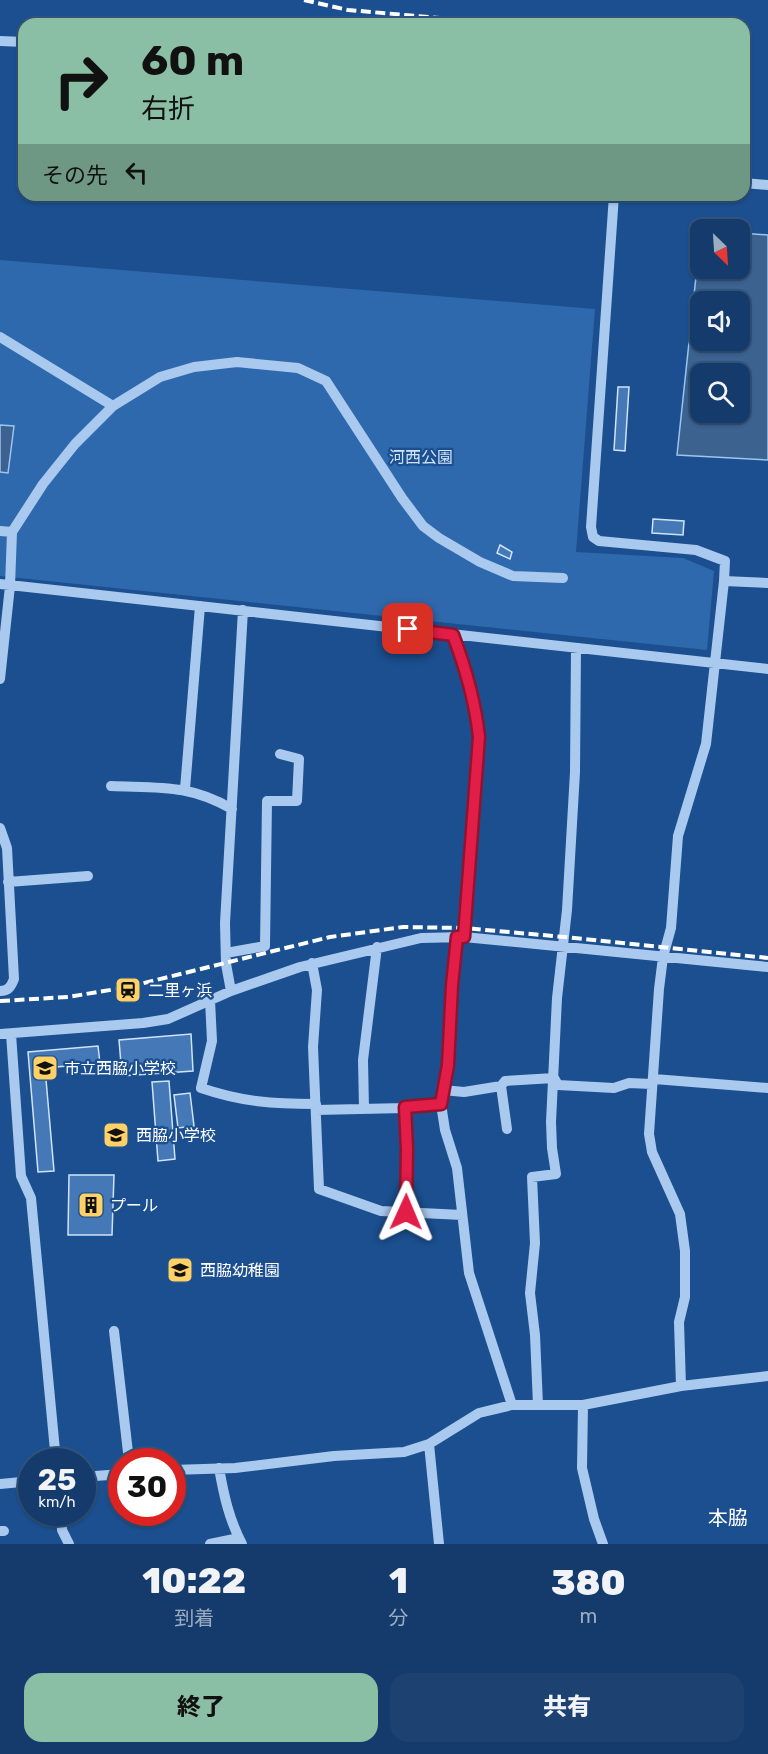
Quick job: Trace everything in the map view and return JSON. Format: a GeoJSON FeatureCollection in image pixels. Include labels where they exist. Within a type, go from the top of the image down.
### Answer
{"type":"FeatureCollection","features":[{"type":"Feature","properties":{"kind":"street"},"geometry":{"type":"LineString","coordinates":[[0,41],[18,42]]}},
{"type":"Feature","properties":{"kind":"street"},"geometry":{"type":"LineString","coordinates":[[750,184],[768,185]]}},
{"type":"Feature","properties":{"kind":"street"},"geometry":{"type":"LineString","coordinates":[[614,201],[591,527],[593,537],[599,541],[696,550],[725,561],[706,744],[678,836],[671,928],[663,957],[649,1134],[652,1152],[680,1214],[685,1251],[685,1297],[679,1322],[681,1386]]}},
{"type":"Feature","properties":{"kind":"street"},"geometry":{"type":"LineString","coordinates":[[0,337],[113,406]]}},
{"type":"Feature","properties":{"kind":"street"},"geometry":{"type":"LineString","coordinates":[[0,680],[5,585],[12,532],[55,468],[113,406],[160,377],[194,367],[237,362],[298,368],[326,381],[402,498],[423,526],[480,562],[513,576],[562,578]]}},
{"type":"Feature","properties":{"kind":"street"},"geometry":{"type":"LineString","coordinates":[[0,531],[12,532]]}},
{"type":"Feature","properties":{"kind":"street"},"geometry":{"type":"LineString","coordinates":[[724,581],[768,583]]}},
{"type":"Feature","properties":{"kind":"street"},"geometry":{"type":"LineString","coordinates":[[5,585],[768,669]]}},
{"type":"Feature","properties":{"kind":"street"},"geometry":{"type":"LineString","coordinates":[[185,789],[200,606]]}},
{"type":"Feature","properties":{"kind":"street"},"geometry":{"type":"LineString","coordinates":[[231,991],[225,922],[243,610]]}},
{"type":"Feature","properties":{"kind":"street"},"geometry":{"type":"LineString","coordinates":[[453,635],[468,673],[476,708],[479,737],[460,937],[452,985],[448,1065],[441,1104],[457,1168],[469,1273],[512,1405]]}},
{"type":"Feature","properties":{"kind":"street"},"geometry":{"type":"LineString","coordinates":[[538,1405],[535,1335],[530,1293],[535,1243],[532,1177],[556,1174],[552,1148],[554,1078],[575,772],[576,648]]}},
{"type":"Feature","properties":{"kind":"street"},"geometry":{"type":"LineString","coordinates":[[226,952],[265,946],[267,801],[297,801],[300,759],[280,754]]}},
{"type":"Feature","properties":{"kind":"street"},"geometry":{"type":"LineString","coordinates":[[111,786],[185,789],[216,800],[232,809]]}},
{"type":"Feature","properties":{"kind":"street"},"geometry":{"type":"LineString","coordinates":[[0,828],[7,848],[14,979],[12,987],[0,991]]}},
{"type":"Feature","properties":{"kind":"street"},"geometry":{"type":"LineString","coordinates":[[8,882],[88,876]]}},
{"type":"Feature","properties":{"kind":"street"},"geometry":{"type":"LineString","coordinates":[[55,1448],[31,1198],[21,1176],[6,1034],[168,1019],[272,975],[312,963],[421,938],[460,937],[768,967]]}},
{"type":"Feature","properties":{"kind":"street"},"geometry":{"type":"LineString","coordinates":[[364,1109],[363,1060],[377,947]]}},
{"type":"Feature","properties":{"kind":"street"},"geometry":{"type":"LineString","coordinates":[[312,963],[317,990],[317,1017],[312,1047],[320,1189],[381,1211],[462,1215]]}},
{"type":"Feature","properties":{"kind":"street"},"geometry":{"type":"LineString","coordinates":[[210,1000],[212,1041],[201,1088],[233,1098],[267,1104],[364,1109],[441,1104]]}},
{"type":"Feature","properties":{"kind":"street"},"geometry":{"type":"LineString","coordinates":[[443,1090],[464,1092],[501,1086],[505,1081],[554,1078]]}},
{"type":"Feature","properties":{"kind":"street"},"geometry":{"type":"LineString","coordinates":[[554,1078],[558,1085],[614,1088],[629,1083],[651,1084],[654,1079]]}},
{"type":"Feature","properties":{"kind":"street"},"geometry":{"type":"LineString","coordinates":[[654,1079],[768,1088]]}},
{"type":"Feature","properties":{"kind":"street"},"geometry":{"type":"LineString","coordinates":[[501,1086],[507,1130]]}},
{"type":"Feature","properties":{"kind":"street"},"geometry":{"type":"LineString","coordinates":[[405,1107],[406,1212]]}},
{"type":"Feature","properties":{"kind":"street"},"geometry":{"type":"LineString","coordinates":[[114,1330],[128,1448]]}},
{"type":"Feature","properties":{"kind":"street"},"geometry":{"type":"LineString","coordinates":[[186,1469],[404,1452],[429,1444],[479,1413],[512,1405],[583,1405],[681,1386],[768,1376]]}},
{"type":"Feature","properties":{"kind":"street"},"geometry":{"type":"LineString","coordinates":[[583,1405],[582,1468],[594,1519],[603,1544]]}},
{"type":"Feature","properties":{"kind":"street"},"geometry":{"type":"LineString","coordinates":[[429,1444],[439,1544]]}},
{"type":"Feature","properties":{"kind":"street"},"geometry":{"type":"LineString","coordinates":[[210,1544],[240,1541],[226,1505],[219,1468]]}},
{"type":"Feature","properties":{"kind":"street"},"geometry":{"type":"LineString","coordinates":[[0,1484],[18,1482]]}},
{"type":"Feature","properties":{"kind":"street"},"geometry":{"type":"LineString","coordinates":[[62,1526],[69,1544]]}},
{"type":"Feature","properties":{"kind":"green space","name":"河西公園"},"geometry":{"type":"Polygon","coordinates":[[[0,260],[595,309],[576,552],[683,558],[714,571],[707,650],[0,576],[0,260]]]}},
{"type":"Feature","properties":{"kind":"shaded area"},"geometry":{"type":"Polygon","coordinates":[[[750,234],[768,235],[768,460],[677,455],[690,333],[690,351],[750,351],[750,291],[694,291],[696,279],[750,279],[750,234]]]}},
{"type":"Feature","properties":{"kind":"shaded area"},"geometry":{"type":"Polygon","coordinates":[[[0,425],[14,426],[8,473],[0,472],[0,425]]]}},
{"type":"Feature","properties":{"kind":"building"},"geometry":{"type":"Polygon","coordinates":[[[618,387],[629,387],[625,451],[614,450],[618,387]]]}},
{"type":"Feature","properties":{"kind":"building"},"geometry":{"type":"Polygon","coordinates":[[[653,519],[684,521],[683,535],[652,533],[653,519]]]}},
{"type":"Feature","properties":{"kind":"building"},"geometry":{"type":"Polygon","coordinates":[[[500,545],[512,552],[510,559],[497,553],[500,545]]]}},
{"type":"Feature","properties":{"kind":"building"},"geometry":{"type":"Polygon","coordinates":[[[191,1034],[193,1071],[122,1076],[119,1040],[191,1034]]]}},
{"type":"Feature","properties":{"kind":"building"},"geometry":{"type":"Polygon","coordinates":[[[98,1046],[100,1063],[45,1068],[54,1171],[38,1172],[28,1052],[98,1046]]]}},
{"type":"Feature","properties":{"kind":"building","name":"市立西脇小学校"},"geometry":{"type":"Polygon","coordinates":[[[169,1081],[175,1159],[158,1161],[152,1082],[169,1081]]]}},
{"type":"Feature","properties":{"kind":"building"},"geometry":{"type":"Polygon","coordinates":[[[190,1093],[194,1126],[178,1128],[174,1095],[190,1093]]]}},
{"type":"Feature","properties":{"kind":"building","name":"プール"},"geometry":{"type":"Polygon","coordinates":[[[69,1175],[114,1175],[112,1235],[68,1235],[69,1175]]]}},
{"type":"Feature","properties":{"kind":"railway"},"geometry":{"type":"LineString","coordinates":[[304,0],[348,10],[440,18]]}},
{"type":"Feature","properties":{"kind":"railway"},"geometry":{"type":"LineString","coordinates":[[0,1001],[68,997],[128,987],[330,937],[403,927],[464,928],[768,958]]}},
{"type":"Feature","properties":{"kind":"place","name":"二里ヶ浜"},"geometry":{"type":"Point","coordinates":[128,990]}},
{"type":"Feature","properties":{"kind":"place","name":"市立西脇小学校"},"geometry":{"type":"Point","coordinates":[45,1068]}},
{"type":"Feature","properties":{"kind":"place","name":"西脇小学校"},"geometry":{"type":"Point","coordinates":[116,1135]}},
{"type":"Feature","properties":{"kind":"place","name":"プール"},"geometry":{"type":"Point","coordinates":[91,1205]}},
{"type":"Feature","properties":{"kind":"place","name":"西脇幼稚園"},"geometry":{"type":"Point","coordinates":[180,1270]}},
{"type":"Feature","properties":{"kind":"district","name":"本脇"},"geometry":{"type":"Point","coordinates":[728,1518]}},
{"type":"Feature","properties":{"kind":"route"},"geometry":{"type":"LineString","coordinates":[[406,1212],[405,1107],[441,1104],[448,1065],[457,937],[464,937],[479,737],[476,708],[468,673],[453,635],[408,629]]}}]}
